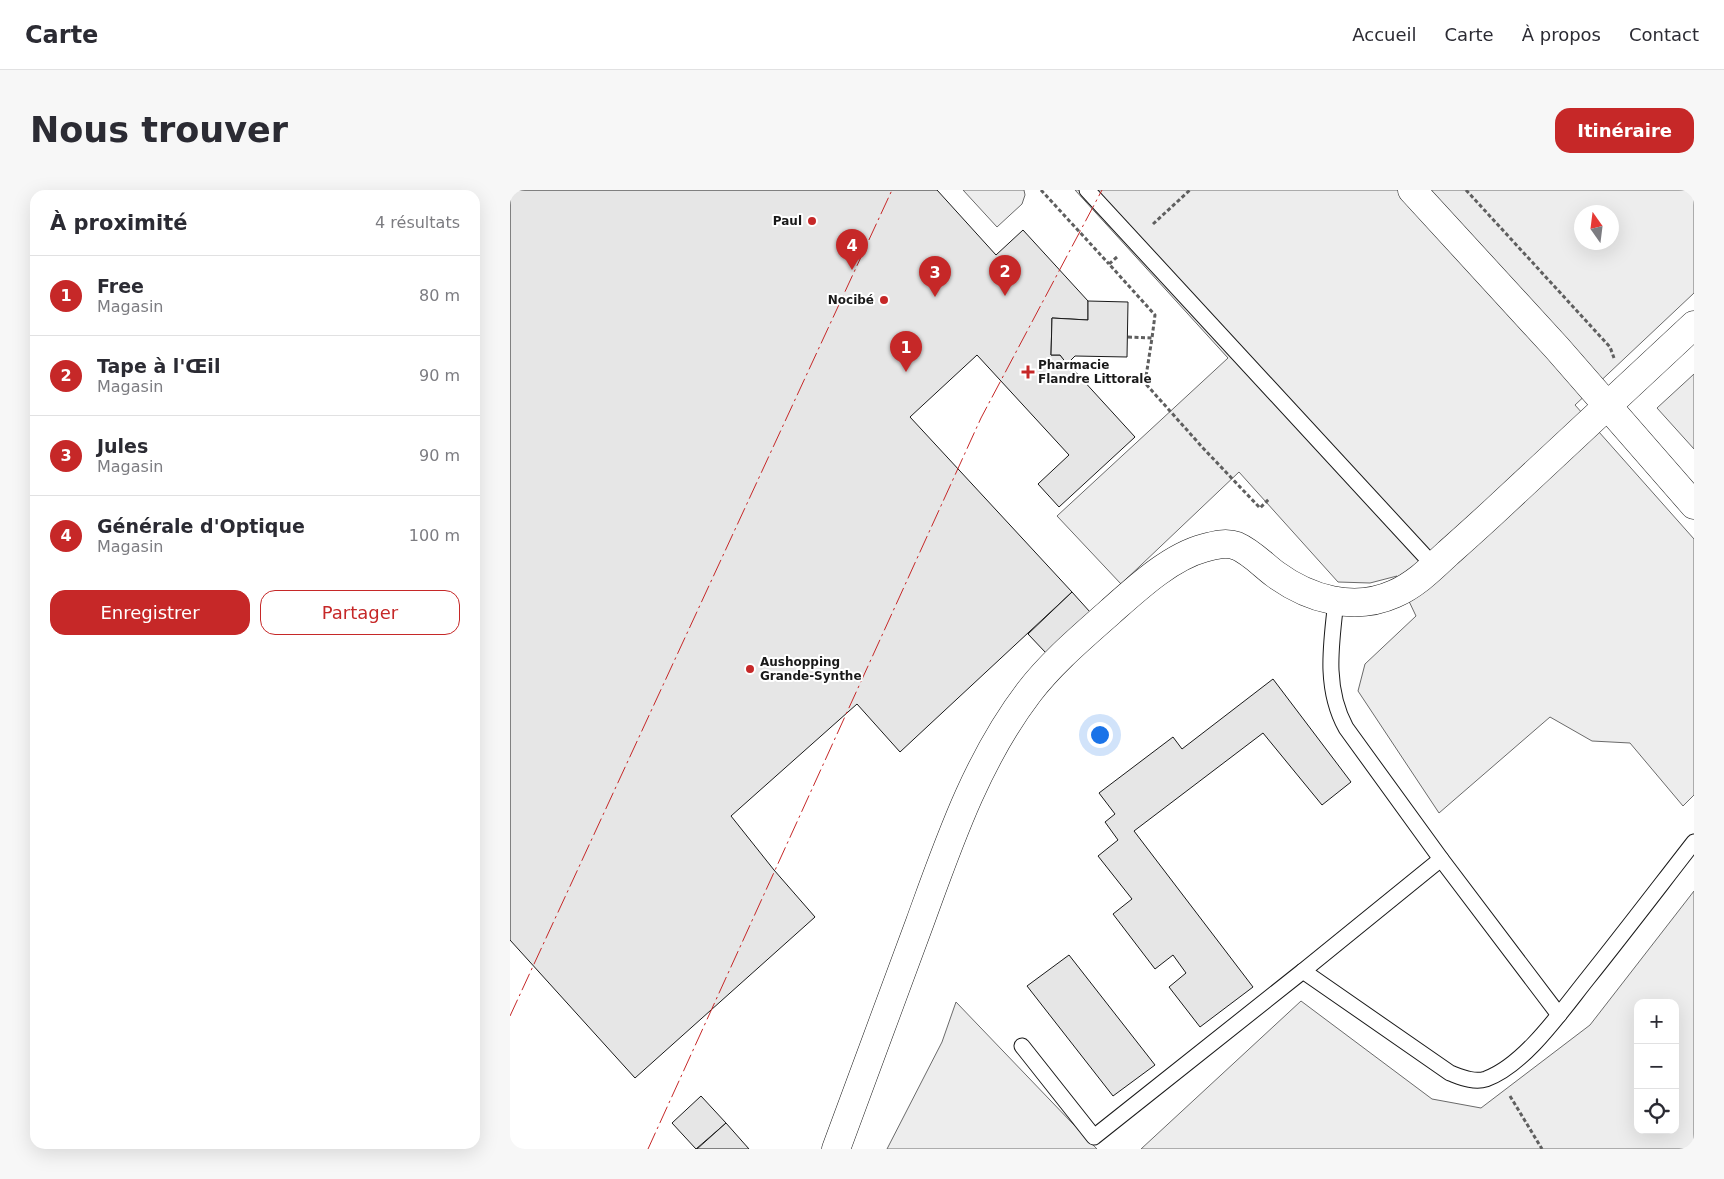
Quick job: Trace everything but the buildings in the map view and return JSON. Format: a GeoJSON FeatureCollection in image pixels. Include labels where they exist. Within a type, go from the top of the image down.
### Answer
{"type":"FeatureCollection","features":[{"type":"Feature","properties":{"kind":"street"},"geometry":{"type":"LineString","coordinates":[[1412,190],[1557,348],[1694,505]]}},
{"type":"Feature","properties":{"kind":"street"},"geometry":{"type":"LineString","coordinates":[[836,1149],[961,812],[996,743],[1023,700],[1042,676],[1132,592],[1178,559],[1202,548],[1224,544],[1234,545],[1243,549],[1275,574],[1304,592],[1336,602],[1381,600],[1410,587],[1694,325]]}},
{"type":"Feature","properties":{"kind":"lane"},"geometry":{"type":"LineString","coordinates":[[1087,190],[1434,566]]}},
{"type":"Feature","properties":{"kind":"lane"},"geometry":{"type":"LineString","coordinates":[[1336,602],[1330,668],[1339,714],[1346,728],[1440,859],[1559,1015]]}},
{"type":"Feature","properties":{"kind":"lane"},"geometry":{"type":"LineString","coordinates":[[1303,971],[1450,1073],[1475,1081],[1484,1080],[1497,1074],[1528,1050],[1559,1015],[1694,842]]}},
{"type":"Feature","properties":{"kind":"lane"},"geometry":{"type":"LineString","coordinates":[[1022,1046],[1094,1137],[1303,971],[1440,859]]}},
{"type":"Feature","properties":{"kind":"path"},"geometry":{"type":"LineString","coordinates":[[1041,190],[1109,264]]}},
{"type":"Feature","properties":{"kind":"path"},"geometry":{"type":"LineString","coordinates":[[1466,190],[1610,346],[1619,372],[1628,386]]}},
{"type":"Feature","properties":{"kind":"path"},"geometry":{"type":"LineString","coordinates":[[1128,337],[1152,338],[1146,383],[1203,448],[1260,508],[1269,499]]}},
{"type":"Feature","properties":{"kind":"path"},"geometry":{"type":"LineString","coordinates":[[1497,1074],[1542,1149]]}},
{"type":"Feature","properties":{"kind":"shaded area"},"geometry":{"type":"Polygon","coordinates":[[[963,190],[1024,190],[1025,195],[1022,204],[997,227],[963,190]]]}},
{"type":"Feature","properties":{"kind":"shaded area"},"geometry":{"type":"Polygon","coordinates":[[[1075,190],[1694,190],[1694,293],[1575,405],[1694,539],[1694,795],[1683,806],[1630,743],[1592,741],[1550,717],[1439,813],[1358,691],[1365,664],[1416,616],[1397,576],[1370,583],[1338,582],[1239,472],[1121,584],[1057,516],[1228,358],[1075,190]]]}},
{"type":"Feature","properties":{"kind":"shaded area"},"geometry":{"type":"Polygon","coordinates":[[[1694,374],[1694,449],[1657,408],[1694,374]]]}},
{"type":"Feature","properties":{"kind":"shaded area"},"geometry":{"type":"Polygon","coordinates":[[[1694,891],[1694,1149],[1141,1149],[1301,1001],[1432,1099],[1481,1108],[1590,1025],[1694,891]]]}},
{"type":"Feature","properties":{"kind":"shaded area"},"geometry":{"type":"Polygon","coordinates":[[[956,1002],[1097,1149],[887,1149],[942,1042],[956,1002]]]}},
{"type":"Feature","properties":{"kind":"power"},"geometry":{"type":"LineString","coordinates":[[510,1016],[892,190]]}},
{"type":"Feature","properties":{"kind":"power"},"geometry":{"type":"LineString","coordinates":[[648,1149],[981,418],[1102,190]]}},
{"type":"Feature","properties":{"kind":"place","name":"Paul"},"geometry":{"type":"Point","coordinates":[812,221]}},
{"type":"Feature","properties":{"kind":"place","name":"Générale d'Optique"},"geometry":{"type":"Point","coordinates":[852,270]}},
{"type":"Feature","properties":{"kind":"place","name":"Tape à l'Œil"},"geometry":{"type":"Point","coordinates":[1005,296]}},
{"type":"Feature","properties":{"kind":"place","name":"Jules"},"geometry":{"type":"Point","coordinates":[935,297]}},
{"type":"Feature","properties":{"kind":"place","name":"Nocibé"},"geometry":{"type":"Point","coordinates":[884,300]}},
{"type":"Feature","properties":{"kind":"place","name":"Free"},"geometry":{"type":"Point","coordinates":[906,372]}},
{"type":"Feature","properties":{"kind":"place","name":"Pharmacie Flandre Littorale"},"geometry":{"type":"Point","coordinates":[1028,372]}},
{"type":"Feature","properties":{"kind":"place","name":"Aushopping Grande-Synthe"},"geometry":{"type":"Point","coordinates":[750,669]}}]}
